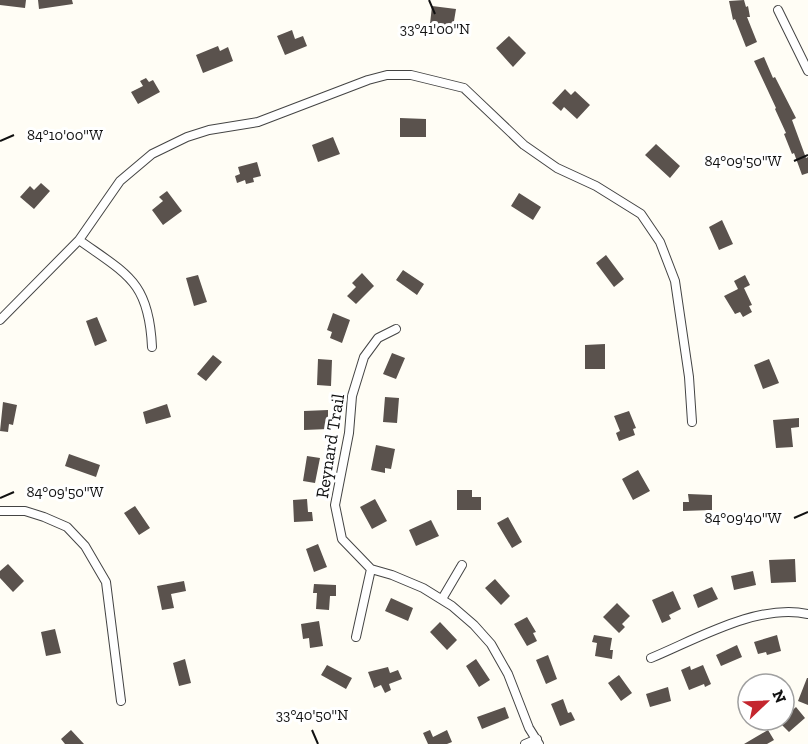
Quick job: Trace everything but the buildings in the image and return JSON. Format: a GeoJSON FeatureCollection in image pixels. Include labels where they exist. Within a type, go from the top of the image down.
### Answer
{"type":"FeatureCollection","features":[{"type":"Feature","properties":{"kind":"street"},"geometry":{"type":"LineString","coordinates":[[778,10],[808,71]]}},
{"type":"Feature","properties":{"kind":"street"},"geometry":{"type":"LineString","coordinates":[[0,320],[79,240],[120,181],[152,154],[187,137],[209,130],[258,122],[368,80],[387,75],[411,75],[464,88],[524,146],[557,168],[611,194],[641,214],[660,242],[675,281],[690,377],[692,422]]}},
{"type":"Feature","properties":{"kind":"street"},"geometry":{"type":"LineString","coordinates":[[79,240],[114,265],[139,289],[147,307],[152,347]]}},
{"type":"Feature","properties":{"kind":"street","name":"Reynard Trail"},"geometry":{"type":"LineString","coordinates":[[396,329],[378,338],[364,357],[352,396],[349,433],[335,505],[342,539],[371,569],[392,575],[442,599],[474,625],[491,644],[508,674],[529,728],[538,742]]}},
{"type":"Feature","properties":{"kind":"street"},"geometry":{"type":"LineString","coordinates":[[0,511],[25,511],[44,517],[67,528],[85,546],[106,582],[121,701]]}},
{"type":"Feature","properties":{"kind":"street"},"geometry":{"type":"LineString","coordinates":[[442,599],[462,565]]}},
{"type":"Feature","properties":{"kind":"street"},"geometry":{"type":"LineString","coordinates":[[356,637],[371,569]]}},
{"type":"Feature","properties":{"kind":"street"},"geometry":{"type":"LineString","coordinates":[[651,658],[752,616],[786,610],[808,614]]}},
{"type":"Feature","properties":{"kind":"street"},"geometry":{"type":"LineString","coordinates":[[525,744],[538,742]]}}]}
